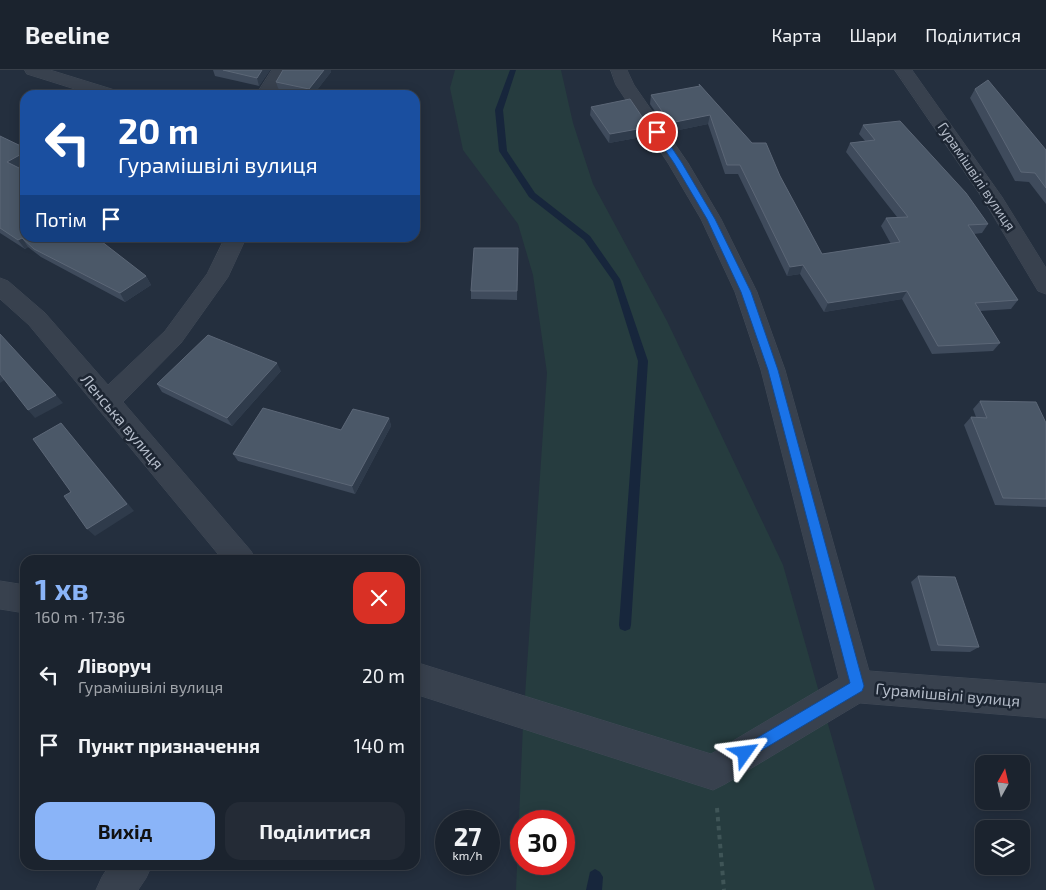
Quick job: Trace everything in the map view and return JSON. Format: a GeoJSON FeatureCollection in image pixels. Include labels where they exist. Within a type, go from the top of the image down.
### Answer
{"type":"FeatureCollection","features":[{"type":"Feature","properties":{"kind":"street"},"geometry":{"type":"LineString","coordinates":[[33,70],[96,90]]}},
{"type":"Feature","properties":{"kind":"street"},"geometry":{"type":"LineString","coordinates":[[268,90],[280,70]]}},
{"type":"Feature","properties":{"kind":"street","name":"Гурамішвілі вулиця"},"geometry":{"type":"LineString","coordinates":[[619,70],[625,85],[678,163],[711,219],[746,292],[773,370],[857,686],[1046,701]]}},
{"type":"Feature","properties":{"kind":"street","name":"Гурамішвілі вулиця"},"geometry":{"type":"LineString","coordinates":[[903,70],[995,201],[1046,286]]}},
{"type":"Feature","properties":{"kind":"street"},"geometry":{"type":"LineString","coordinates":[[107,402],[173,337],[218,277],[233,242]]}},
{"type":"Feature","properties":{"kind":"street","name":"Ленська вулиця"},"geometry":{"type":"LineString","coordinates":[[0,286],[37,319],[237,555]]}},
{"type":"Feature","properties":{"kind":"street"},"geometry":{"type":"LineString","coordinates":[[0,595],[20,598]]}},
{"type":"Feature","properties":{"kind":"street"},"geometry":{"type":"LineString","coordinates":[[420,680],[713,772],[857,686]]}},
{"type":"Feature","properties":{"kind":"street"},"geometry":{"type":"LineString","coordinates":[[115,890],[129,870]]}},
{"type":"Feature","properties":{"kind":"path"},"geometry":{"type":"LineString","coordinates":[[713,772],[724,890]]}},
{"type":"Feature","properties":{"kind":"green space"},"geometry":{"type":"Polygon","coordinates":[[[455,70],[561,70],[573,123],[593,184],[667,321],[783,565],[875,890],[516,890],[517,875],[575,875],[575,810],[519,810],[523,725],[547,373],[533,275],[518,224],[463,150],[450,88],[455,70]]]}},
{"type":"Feature","properties":{"kind":"building"},"geometry":{"type":"Polygon","coordinates":[[[223,70],[262,70],[257,78],[223,70]]]}},
{"type":"Feature","properties":{"kind":"building"},"geometry":{"type":"Polygon","coordinates":[[[283,70],[324,70],[309,89],[276,82],[283,70]]]}},
{"type":"Feature","properties":{"kind":"building"},"geometry":{"type":"Polygon","coordinates":[[[988,80],[1046,150],[1046,188],[1035,173],[1021,172],[975,89],[988,80]]]}},
{"type":"Feature","properties":{"kind":"building"},"geometry":{"type":"Polygon","coordinates":[[[699,84],[752,143],[766,143],[780,176],[822,254],[900,242],[886,218],[908,217],[850,143],[875,140],[863,125],[900,121],[966,193],[988,224],[968,225],[1018,300],[975,303],[1000,343],[938,346],[907,291],[828,303],[803,265],[790,267],[740,165],[727,165],[710,115],[670,123],[651,95],[700,86],[699,84]]]}},
{"type":"Feature","properties":{"kind":"building"},"geometry":{"type":"Polygon","coordinates":[[[630,99],[649,127],[610,134],[591,107],[630,99]]]}},
{"type":"Feature","properties":{"kind":"building"},"geometry":{"type":"Polygon","coordinates":[[[0,136],[20,146],[20,155],[7,162],[20,168],[20,239],[18,240],[0,228],[0,136]]]}},
{"type":"Feature","properties":{"kind":"building"},"geometry":{"type":"Polygon","coordinates":[[[26,242],[102,242],[146,276],[120,293],[34,249],[26,242]]]}},
{"type":"Feature","properties":{"kind":"building"},"geometry":{"type":"Polygon","coordinates":[[[474,248],[518,248],[517,291],[471,291],[474,248]]]}},
{"type":"Feature","properties":{"kind":"building"},"geometry":{"type":"Polygon","coordinates":[[[0,334],[56,395],[28,410],[0,374],[0,334]]]}},
{"type":"Feature","properties":{"kind":"building"},"geometry":{"type":"Polygon","coordinates":[[[208,335],[277,363],[227,418],[157,384],[208,335]]]}},
{"type":"Feature","properties":{"kind":"building"},"geometry":{"type":"Polygon","coordinates":[[[980,401],[1036,402],[1046,423],[1046,499],[1003,498],[971,417],[987,418],[980,401]]]}},
{"type":"Feature","properties":{"kind":"building"},"geometry":{"type":"Polygon","coordinates":[[[263,408],[341,430],[353,409],[389,418],[352,486],[233,454],[263,408]]]}},
{"type":"Feature","properties":{"kind":"building"},"geometry":{"type":"Polygon","coordinates":[[[61,423],[127,504],[87,529],[64,496],[71,492],[33,439],[61,423]]]}},
{"type":"Feature","properties":{"kind":"building"},"geometry":{"type":"Polygon","coordinates":[[[918,576],[955,577],[979,647],[938,645],[918,576]]]}},
{"type":"Feature","properties":{"kind":"waterway"},"geometry":{"type":"LineString","coordinates":[[513,70],[499,110],[503,151],[532,195],[587,238],[617,281],[643,361],[625,625]]}},
{"type":"Feature","properties":{"kind":"waterway"},"geometry":{"type":"LineString","coordinates":[[594,890],[595,877]]}},
{"type":"Feature","properties":{"kind":"route"},"geometry":{"type":"LineString","coordinates":[[657,132],[711,219],[746,292],[773,370],[857,686],[745,753]]}}]}
